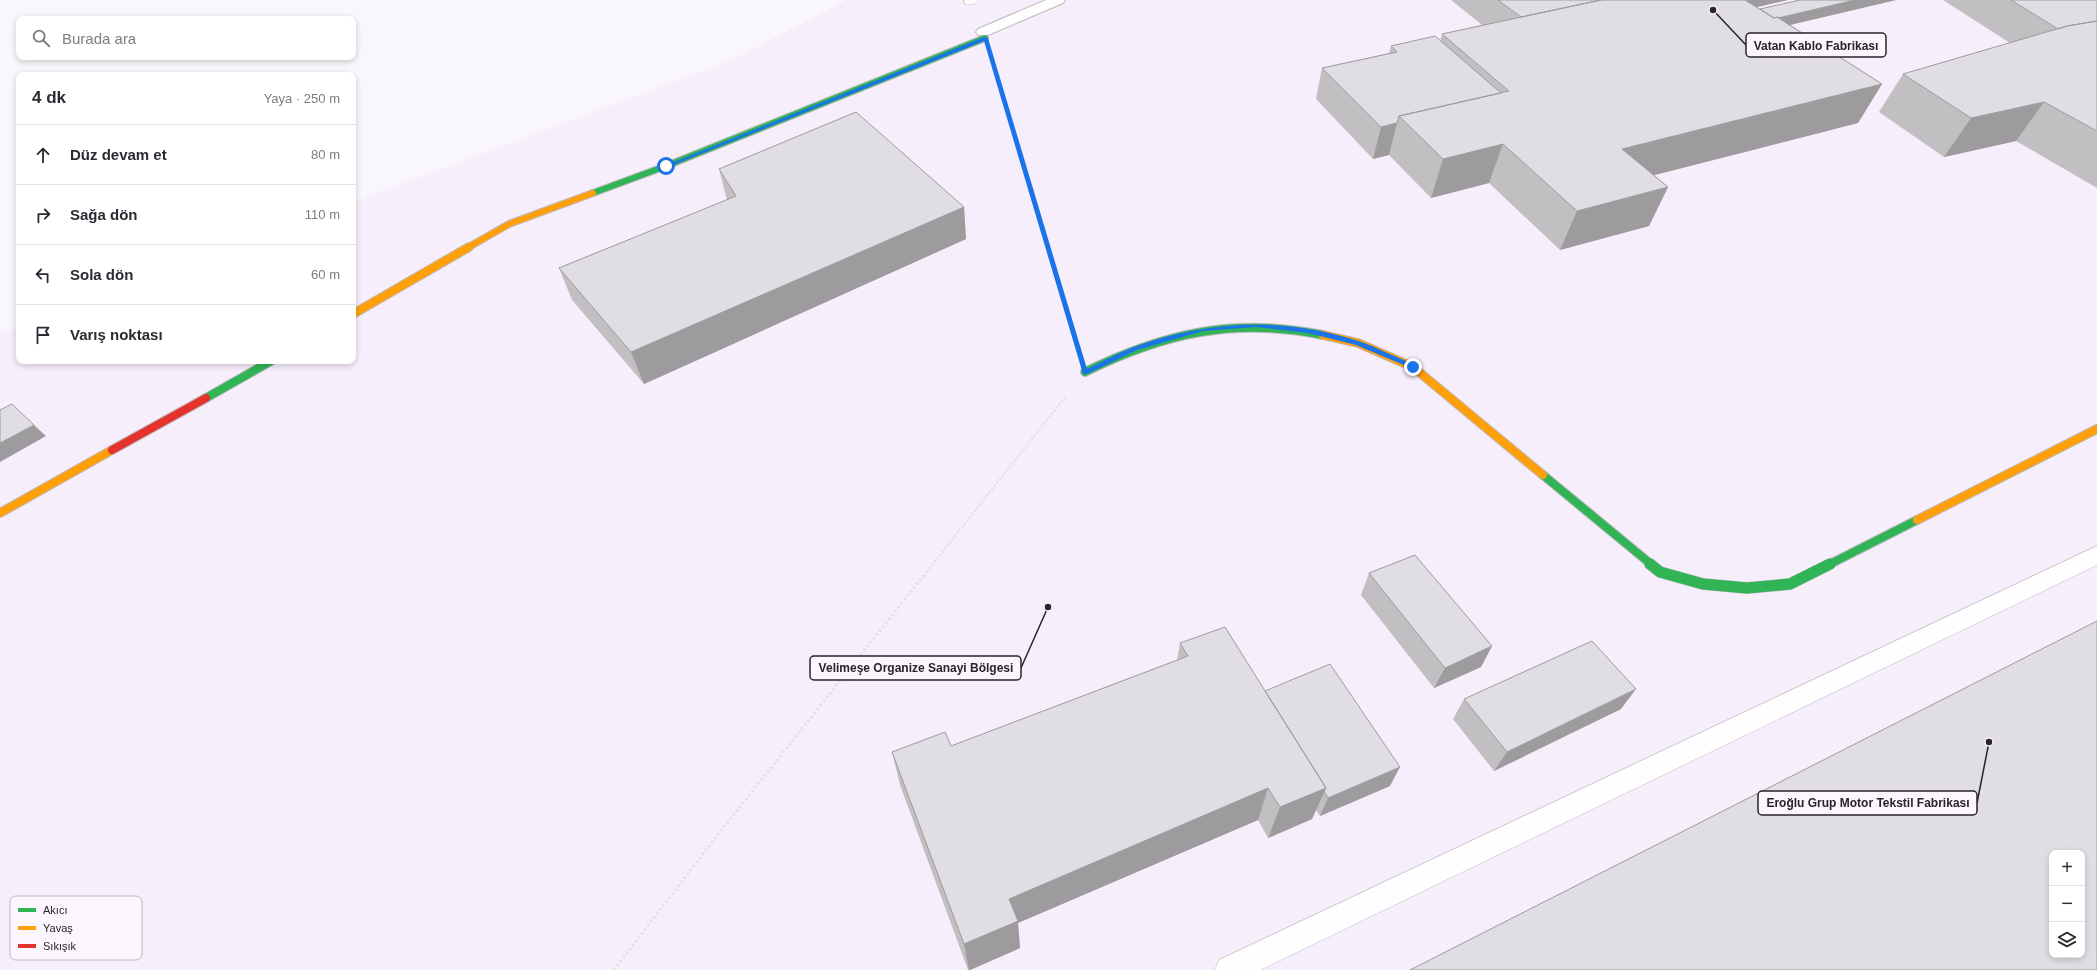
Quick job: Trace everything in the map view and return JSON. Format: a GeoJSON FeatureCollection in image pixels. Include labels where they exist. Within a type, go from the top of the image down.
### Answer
{"type":"FeatureCollection","features":[{"type":"Feature","properties":{"kind":"street"},"geometry":{"type":"LineString","coordinates":[[356,312],[509,224],[666,166],[984,35],[1058,0]]}},
{"type":"Feature","properties":{"kind":"street"},"geometry":{"type":"LineString","coordinates":[[1085,372],[1135,348],[1203,329],[1256,325],[1308,331],[1358,343],[1413,367],[1660,572],[1703,584],[1747,588],[1790,584],[2097,430]]}},
{"type":"Feature","properties":{"kind":"street"},"geometry":{"type":"LineString","coordinates":[[0,512],[266,364]]}},
{"type":"Feature","properties":{"kind":"lane"},"geometry":{"type":"LineString","coordinates":[[1229,970],[2097,555]]}},
{"type":"Feature","properties":{"kind":"path"},"geometry":{"type":"LineString","coordinates":[[614,970],[716,837],[1085,372],[984,35]]}},
{"type":"Feature","properties":{"kind":"shaded area"},"geometry":{"type":"Polygon","coordinates":[[[846,0],[2097,0],[2097,970],[0,970],[0,334],[16,327],[16,364],[356,364],[356,201],[732,60],[846,0]]]}},
{"type":"Feature","properties":{"kind":"building"},"geometry":{"type":"Polygon","coordinates":[[[1498,0],[1601,0],[1521,17],[1498,0]]]}},
{"type":"Feature","properties":{"kind":"building"},"geometry":{"type":"Polygon","coordinates":[[[1601,0],[1745,0],[1774,18],[1777,17],[1882,84],[1622,149],[1668,187],[1577,211],[1503,144],[1443,159],[1399,116],[1509,91],[1442,34],[1601,0]]]}},
{"type":"Feature","properties":{"kind":"building"},"geometry":{"type":"Polygon","coordinates":[[[1800,0],[1855,0],[1778,18],[1774,18],[1760,9],[1800,0]]]}},
{"type":"Feature","properties":{"kind":"building"},"geometry":{"type":"Polygon","coordinates":[[[2011,0],[2097,0],[2097,21],[2058,29],[2011,0]]]}},
{"type":"Feature","properties":{"kind":"building"},"geometry":{"type":"Polygon","coordinates":[[[2097,21],[2097,131],[2044,102],[1971,118],[1903,74],[2067,26],[2097,21]]]}},
{"type":"Feature","properties":{"kind":"building"},"geometry":{"type":"Polygon","coordinates":[[[1435,36],[1501,93],[1399,116],[1397,123],[1381,127],[1322,68],[1397,52],[1391,46],[1435,36]]]}},
{"type":"Feature","properties":{"kind":"building"},"geometry":{"type":"Polygon","coordinates":[[[856,112],[964,207],[631,352],[559,268],[736,196],[719,169],[856,112]]]}},
{"type":"Feature","properties":{"kind":"building"},"geometry":{"type":"Polygon","coordinates":[[[12,404],[34,425],[0,443],[0,410],[12,404]]]}},
{"type":"Feature","properties":{"kind":"building"},"geometry":{"type":"Polygon","coordinates":[[[1415,555],[1492,646],[1445,668],[1369,573],[1415,555]]]}},
{"type":"Feature","properties":{"kind":"building"},"geometry":{"type":"Polygon","coordinates":[[[2097,621],[2097,970],[1410,970],[2097,621]]]}},
{"type":"Feature","properties":{"kind":"building"},"geometry":{"type":"Polygon","coordinates":[[[1225,627],[1326,788],[1280,807],[1268,788],[1009,899],[1018,921],[964,944],[892,752],[945,732],[951,746],[1188,656],[1180,643],[1225,627]]]}},
{"type":"Feature","properties":{"kind":"building"},"geometry":{"type":"Polygon","coordinates":[[[1592,641],[1636,689],[1507,752],[1464,699],[1592,641]]]}},
{"type":"Feature","properties":{"kind":"building"},"geometry":{"type":"Polygon","coordinates":[[[1330,664],[1400,767],[1328,798],[1324,791],[1326,788],[1265,691],[1330,664]]]}},
{"type":"Feature","properties":{"kind":"traffic: fast"},"geometry":{"type":"LineString","coordinates":[[593,193],[666,166],[985,38]]}},
{"type":"Feature","properties":{"kind":"traffic: fast"},"geometry":{"type":"LineString","coordinates":[[1085,372],[1135,349],[1158,341],[1204,330],[1251,326],[1275,327],[1323,335]]}},
{"type":"Feature","properties":{"kind":"traffic: fast"},"geometry":{"type":"LineString","coordinates":[[206,398],[266,364]]}},
{"type":"Feature","properties":{"kind":"traffic: fast"},"geometry":{"type":"LineString","coordinates":[[1543,475],[1660,572],[1703,584],[1747,588],[1790,584],[1917,520]]}},
{"type":"Feature","properties":{"kind":"traffic: slow"},"geometry":{"type":"LineString","coordinates":[[356,312],[509,224],[593,193]]}},
{"type":"Feature","properties":{"kind":"traffic: slow"},"geometry":{"type":"LineString","coordinates":[[1323,335],[1358,343],[1413,367],[1543,475]]}},
{"type":"Feature","properties":{"kind":"traffic: slow"},"geometry":{"type":"LineString","coordinates":[[1917,520],[2097,429]]}},
{"type":"Feature","properties":{"kind":"traffic: slow"},"geometry":{"type":"LineString","coordinates":[[0,513],[112,450]]}},
{"type":"Feature","properties":{"kind":"traffic: jam"},"geometry":{"type":"LineString","coordinates":[[112,450],[206,398]]}},
{"type":"Feature","properties":{"kind":"place","name":"Vatan Kablo Fabrikası"},"geometry":{"type":"Point","coordinates":[1713,10]}},
{"type":"Feature","properties":{"kind":"place","name":"Velimeşe Organize Sanayi Bölgesi"},"geometry":{"type":"Point","coordinates":[1048,607]}},
{"type":"Feature","properties":{"kind":"place","name":"Eroğlu Grup Motor Tekstil Fabrikası"},"geometry":{"type":"Point","coordinates":[1989,742]}},
{"type":"Feature","properties":{"kind":"route"},"geometry":{"type":"LineString","coordinates":[[666,166],[985,38],[1085,372],[1135,348],[1203,329],[1256,325],[1308,331],[1358,343],[1413,367]]}}]}
